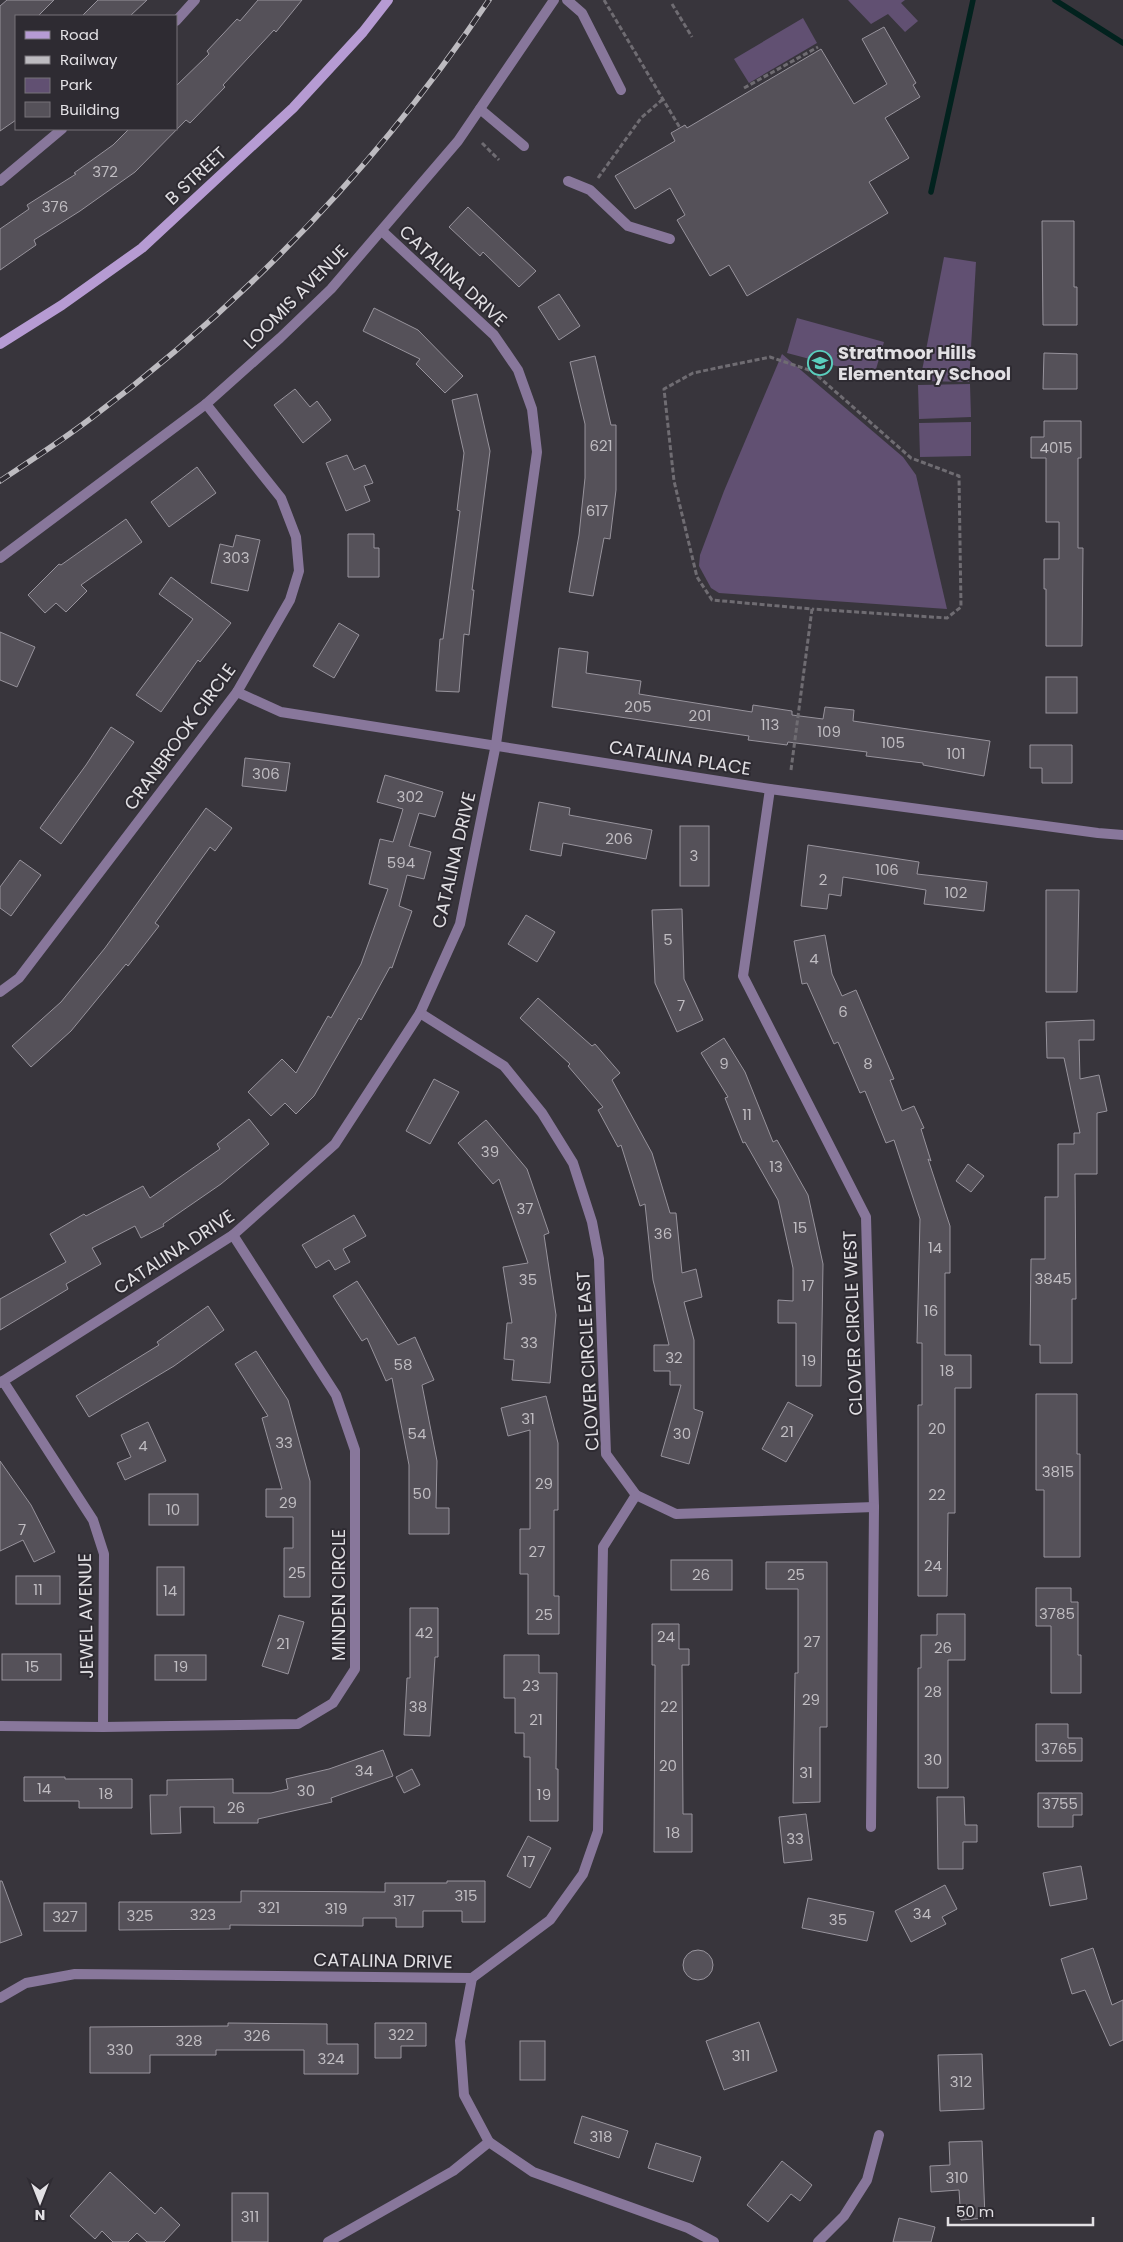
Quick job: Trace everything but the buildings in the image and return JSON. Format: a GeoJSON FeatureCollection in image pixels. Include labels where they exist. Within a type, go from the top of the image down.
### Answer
{"type":"FeatureCollection","features":[{"type":"Feature","properties":{"kind":"main road","name":"B STREET"},"geometry":{"type":"LineString","coordinates":[[0,344],[62,305],[142,248],[293,108],[363,32],[388,0]]}},
{"type":"Feature","properties":{"kind":"street"},"geometry":{"type":"LineString","coordinates":[[178,19],[195,0]]}},
{"type":"Feature","properties":{"kind":"street","name":"LOOMIS AVENUE"},"geometry":{"type":"LineString","coordinates":[[0,558],[206,404],[325,295],[458,141],[554,0]]}},
{"type":"Feature","properties":{"kind":"street"},"geometry":{"type":"LineString","coordinates":[[567,0],[582,13],[621,90]]}},
{"type":"Feature","properties":{"kind":"street"},"geometry":{"type":"LineString","coordinates":[[480,109],[524,146]]}},
{"type":"Feature","properties":{"kind":"street"},"geometry":{"type":"LineString","coordinates":[[0,180],[61,130]]}},
{"type":"Feature","properties":{"kind":"street"},"geometry":{"type":"LineString","coordinates":[[568,181],[590,190],[628,226],[670,239]]}},
{"type":"Feature","properties":{"kind":"street","name":"CATALINA DRIVE"},"geometry":{"type":"LineString","coordinates":[[2,1382],[234,1235],[335,1144],[420,1013],[460,924],[496,744],[538,452],[532,409],[518,370],[494,335],[382,231]]}},
{"type":"Feature","properties":{"kind":"street","name":"CRANBROOK CIRCLE"},"geometry":{"type":"LineString","coordinates":[[0,992],[19,978],[237,692],[290,600],[299,571],[296,537],[281,498],[206,404]]}},
{"type":"Feature","properties":{"kind":"street","name":"CATALINA PLACE"},"geometry":{"type":"LineString","coordinates":[[237,692],[281,712],[496,744],[770,789],[1123,835]]}},
{"type":"Feature","properties":{"kind":"street","name":"CLOVER CIRCLE WEST"},"geometry":{"type":"LineString","coordinates":[[770,789],[743,976],[866,1217],[874,1507],[872,1827]]}},
{"type":"Feature","properties":{"kind":"street","name":"CLOVER CIRCLE EAST"},"geometry":{"type":"LineString","coordinates":[[420,1013],[504,1066],[542,1113],[573,1164],[592,1222],[598,1259],[606,1454],[636,1495]]}},
{"type":"Feature","properties":{"kind":"street","name":"MINDEN CIRCLE"},"geometry":{"type":"LineString","coordinates":[[0,1726],[103,1727],[298,1724],[333,1703],[355,1669],[355,1450],[336,1395],[234,1235]]}},
{"type":"Feature","properties":{"kind":"street","name":"JEWEL AVENUE"},"geometry":{"type":"LineString","coordinates":[[2,1382],[92,1520],[104,1554],[103,1727]]}},
{"type":"Feature","properties":{"kind":"street"},"geometry":{"type":"LineString","coordinates":[[472,1978],[550,1920],[583,1874],[595,1840],[598,1831],[603,1547],[636,1495],[676,1514],[874,1507]]}},
{"type":"Feature","properties":{"kind":"street","name":"CATALINA DRIVE"},"geometry":{"type":"LineString","coordinates":[[0,1998],[26,1983],[75,1974],[472,1978],[460,2041],[464,2095],[490,2142],[533,2172],[688,2228],[714,2242]]}},
{"type":"Feature","properties":{"kind":"street"},"geometry":{"type":"LineString","coordinates":[[818,2242],[844,2216],[867,2180],[879,2135]]}},
{"type":"Feature","properties":{"kind":"street"},"geometry":{"type":"LineString","coordinates":[[328,2242],[453,2172],[490,2142]]}},
{"type":"Feature","properties":{"kind":"path"},"geometry":{"type":"LineString","coordinates":[[604,0],[680,128]]}},
{"type":"Feature","properties":{"kind":"path"},"geometry":{"type":"LineString","coordinates":[[672,4],[692,37]]}},
{"type":"Feature","properties":{"kind":"path"},"geometry":{"type":"LineString","coordinates":[[744,88],[818,48]]}},
{"type":"Feature","properties":{"kind":"path"},"geometry":{"type":"LineString","coordinates":[[590,190],[642,118],[663,99]]}},
{"type":"Feature","properties":{"kind":"path"},"geometry":{"type":"LineString","coordinates":[[482,143],[499,160]]}},
{"type":"Feature","properties":{"kind":"path"},"geometry":{"type":"LineString","coordinates":[[770,357],[812,371],[911,458],[959,476],[961,607],[947,618],[812,609],[712,600],[696,577],[674,481],[664,389],[693,373],[770,357]]}},
{"type":"Feature","properties":{"kind":"path"},"geometry":{"type":"LineString","coordinates":[[791,770],[812,609]]}},
{"type":"Feature","properties":{"kind":"green space"},"geometry":{"type":"Polygon","coordinates":[[[848,0],[905,0],[901,3],[918,21],[905,32],[888,14],[871,24],[848,0]]]}},
{"type":"Feature","properties":{"kind":"green space"},"geometry":{"type":"Polygon","coordinates":[[[803,18],[817,43],[749,83],[734,59],[803,18]]]}},
{"type":"Feature","properties":{"kind":"green space"},"geometry":{"type":"Polygon","coordinates":[[[944,257],[976,262],[969,382],[920,381],[944,257]]]}},
{"type":"Feature","properties":{"kind":"green space"},"geometry":{"type":"Polygon","coordinates":[[[797,318],[884,342],[874,376],[787,353],[797,318]]]}},
{"type":"Feature","properties":{"kind":"green space"},"geometry":{"type":"Polygon","coordinates":[[[782,354],[903,457],[916,475],[947,609],[719,593],[711,588],[699,566],[700,555],[724,491],[782,354]]]}},
{"type":"Feature","properties":{"kind":"green space"},"geometry":{"type":"Polygon","coordinates":[[[970,384],[971,417],[919,419],[918,385],[970,384]]]}},
{"type":"Feature","properties":{"kind":"green space"},"geometry":{"type":"Polygon","coordinates":[[[971,422],[971,456],[920,457],[919,423],[971,422]]]}},
{"type":"Feature","properties":{"kind":"waterway"},"geometry":{"type":"LineString","coordinates":[[931,192],[973,0]]}},
{"type":"Feature","properties":{"kind":"waterway"},"geometry":{"type":"LineString","coordinates":[[1055,0],[1123,43]]}},
{"type":"Feature","properties":{"kind":"railway"},"geometry":{"type":"LineString","coordinates":[[0,481],[79,427],[147,374],[203,327],[256,278],[356,173],[403,117],[489,0]]}},
{"type":"Feature","properties":{"kind":"place","name":"Stratmoor Hills Elementary School"},"geometry":{"type":"Point","coordinates":[820,363]}}]}
